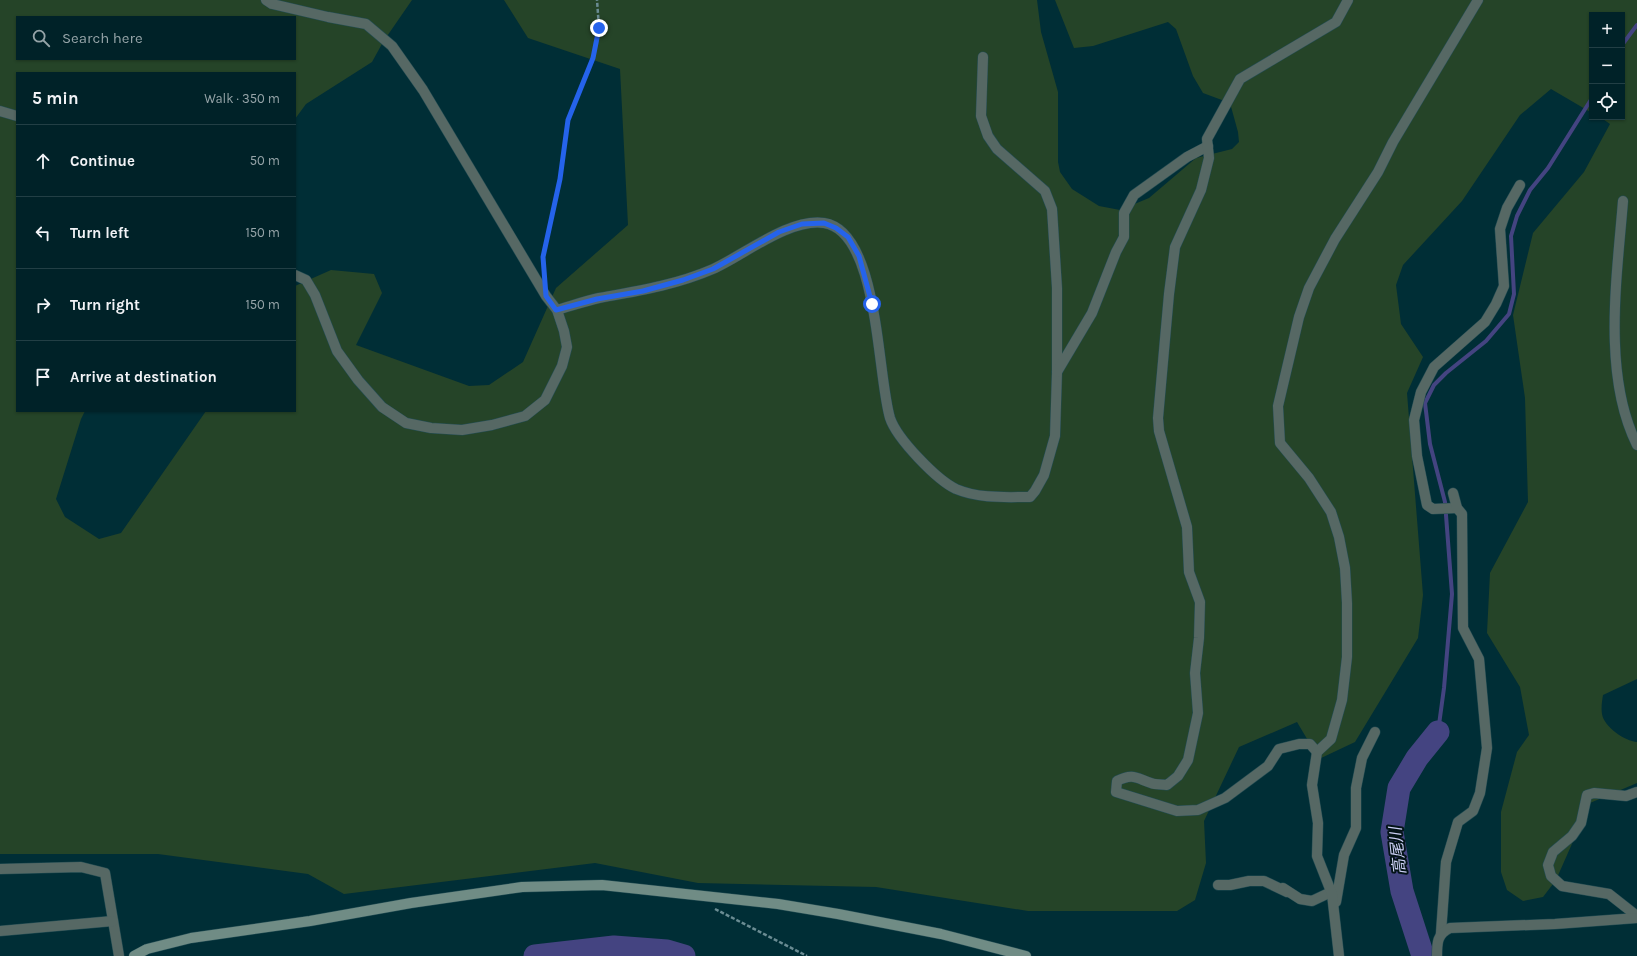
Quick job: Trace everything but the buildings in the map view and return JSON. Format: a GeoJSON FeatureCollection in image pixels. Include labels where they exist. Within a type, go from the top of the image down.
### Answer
{"type":"FeatureCollection","features":[{"type":"Feature","properties":{"kind":"street"},"geometry":{"type":"LineString","coordinates":[[266,0],[279,6],[366,24],[392,46],[423,90],[546,296],[556,310],[564,331],[567,348],[562,366],[545,400],[525,416],[492,425],[462,430],[431,428],[406,423],[382,407],[358,380],[337,351],[315,295],[306,280],[296,275]]}},
{"type":"Feature","properties":{"kind":"street"},"geometry":{"type":"LineString","coordinates":[[1317,752],[1310,744],[1299,744],[1280,749],[1268,766],[1225,798],[1198,810],[1177,811],[1116,792],[1117,781],[1125,777],[1139,777],[1152,783],[1167,784],[1178,776],[1188,760],[1198,713],[1196,673],[1200,602],[1189,572],[1187,527],[1159,431],[1158,418],[1169,294],[1175,247],[1201,190],[1209,158],[1207,138],[1240,79],[1336,22],[1348,0]]}},
{"type":"Feature","properties":{"kind":"street"},"geometry":{"type":"LineString","coordinates":[[1339,956],[1331,892],[1317,856],[1318,823],[1312,785],[1317,752],[1330,739],[1342,700],[1347,657],[1347,603],[1345,568],[1339,537],[1330,512],[1309,478],[1280,442],[1278,406],[1299,317],[1309,288],[1335,238],[1378,172],[1393,142],[1478,0]]}},
{"type":"Feature","properties":{"kind":"street"},"geometry":{"type":"LineString","coordinates":[[556,310],[597,299],[643,291],[683,280],[713,269],[779,232],[802,224],[824,223],[836,228],[848,237],[859,256],[872,304],[890,419],[901,439],[942,480],[957,489],[986,497],[1030,497],[1036,491],[1044,475],[1055,436],[1057,288],[1052,209],[1045,191],[997,149],[988,136],[981,116],[983,57]]}},
{"type":"Feature","properties":{"kind":"street"},"geometry":{"type":"LineString","coordinates":[[0,111],[16,116]]}},
{"type":"Feature","properties":{"kind":"street"},"geometry":{"type":"LineString","coordinates":[[1057,372],[1092,313],[1116,252],[1124,237],[1124,212],[1134,195],[1187,157],[1208,146]]}},
{"type":"Feature","properties":{"kind":"street"},"geometry":{"type":"LineString","coordinates":[[1456,508],[1433,509],[1427,505],[1417,456],[1414,420],[1421,392],[1434,367],[1485,322],[1496,304],[1504,286],[1500,229],[1507,208],[1520,185]]}},
{"type":"Feature","properties":{"kind":"street"},"geometry":{"type":"LineString","coordinates":[[1623,201],[1615,304],[1617,375],[1619,393],[1637,445]]}},
{"type":"Feature","properties":{"kind":"street"},"geometry":{"type":"LineString","coordinates":[[1438,956],[1438,937],[1441,933],[1446,862],[1458,822],[1473,811],[1480,793],[1487,748],[1479,659],[1463,628],[1462,514],[1456,508],[1453,492]]}},
{"type":"Feature","properties":{"kind":"street"},"geometry":{"type":"LineString","coordinates":[[1334,910],[1344,855],[1356,828],[1356,788],[1362,758],[1375,732]]}},
{"type":"Feature","properties":{"kind":"street"},"geometry":{"type":"LineString","coordinates":[[1637,792],[1626,796],[1594,793],[1587,796],[1581,823],[1572,836],[1553,852],[1548,864],[1551,876],[1562,886],[1609,894],[1637,917]]}},
{"type":"Feature","properties":{"kind":"street"},"geometry":{"type":"LineString","coordinates":[[0,869],[81,867],[105,873],[119,956]]}},
{"type":"Feature","properties":{"kind":"street"},"geometry":{"type":"LineString","coordinates":[[1270,877],[1287,892]]}},
{"type":"Feature","properties":{"kind":"street"},"geometry":{"type":"LineString","coordinates":[[1218,885],[1230,885],[1249,881],[1264,881],[1300,899],[1312,901],[1331,892]]}},
{"type":"Feature","properties":{"kind":"street"},"geometry":{"type":"LineString","coordinates":[[134,956],[147,949],[191,938],[310,921],[443,898],[522,887],[602,885],[778,904],[941,934],[1026,956]]}},
{"type":"Feature","properties":{"kind":"street"},"geometry":{"type":"LineString","coordinates":[[1441,933],[1450,928],[1555,924],[1637,917]]}},
{"type":"Feature","properties":{"kind":"street"},"geometry":{"type":"LineString","coordinates":[[0,931],[113,921]]}},
{"type":"Feature","properties":{"kind":"path"},"geometry":{"type":"LineString","coordinates":[[544,273],[543,257],[560,179],[568,120],[593,58],[599,28],[597,0]]}},
{"type":"Feature","properties":{"kind":"path"},"geometry":{"type":"LineString","coordinates":[[715,909],[807,956]]}},
{"type":"Feature","properties":{"kind":"green space"},"geometry":{"type":"Polygon","coordinates":[[[0,0],[412,0],[383,42],[372,62],[306,104],[296,118],[296,72],[16,72],[16,412],[84,412],[56,499],[65,517],[99,539],[121,533],[205,412],[296,412],[296,286],[331,270],[374,274],[382,293],[356,345],[469,386],[489,385],[523,362],[556,288],[628,225],[620,69],[528,38],[504,0],[1037,0],[1041,32],[1058,92],[1058,162],[1060,172],[1072,189],[1099,206],[1120,210],[1149,198],[1196,158],[1232,149],[1239,142],[1238,132],[1230,103],[1203,93],[1193,76],[1176,29],[1168,22],[1093,46],[1074,48],[1055,0],[1637,0],[1637,679],[1603,695],[1602,714],[1607,724],[1621,736],[1637,742],[1637,783],[1590,803],[1556,880],[1543,897],[1523,901],[1507,890],[1501,872],[1501,812],[1517,752],[1529,735],[1520,687],[1487,633],[1490,573],[1528,502],[1525,398],[1513,315],[1533,233],[1584,172],[1610,124],[1604,120],[1625,120],[1625,12],[1589,12],[1589,111],[1551,89],[1520,115],[1462,201],[1403,265],[1396,285],[1401,324],[1423,357],[1407,393],[1423,595],[1418,638],[1355,742],[1319,759],[1297,722],[1239,747],[1204,821],[1206,863],[1195,900],[1177,911],[1028,911],[876,887],[698,883],[595,863],[344,894],[308,874],[158,854],[0,854],[0,0]]]}},
{"type":"Feature","properties":{"kind":"waterway"},"geometry":{"type":"LineString","coordinates":[[1625,41],[1637,25]]}},
{"type":"Feature","properties":{"kind":"waterway"},"geometry":{"type":"LineString","coordinates":[[1438,732],[1444,688],[1452,594],[1445,502],[1430,444],[1425,403],[1434,385],[1446,373],[1486,341],[1509,314],[1514,294],[1511,236],[1517,216],[1530,190],[1548,168],[1589,103]]}},
{"type":"Feature","properties":{"kind":"waterway","name":"高尾川"},"geometry":{"type":"LineString","coordinates":[[1423,956],[1402,891],[1392,832],[1399,788],[1417,758],[1438,732]]}},
{"type":"Feature","properties":{"kind":"waterway"},"geometry":{"type":"LineString","coordinates":[[535,956],[614,947],[667,951],[684,956]]}},
{"type":"Feature","properties":{"kind":"waterway"},"geometry":{"type":"LineString","coordinates":[[640,949],[645,956]]}},
{"type":"Feature","properties":{"kind":"route"},"geometry":{"type":"LineString","coordinates":[[599,28],[593,58],[568,120],[560,179],[543,257],[546,296],[556,310],[597,299],[643,291],[683,280],[713,269],[753,248],[779,232],[802,224],[824,223],[836,228],[848,237],[859,256],[872,304]]}}]}
